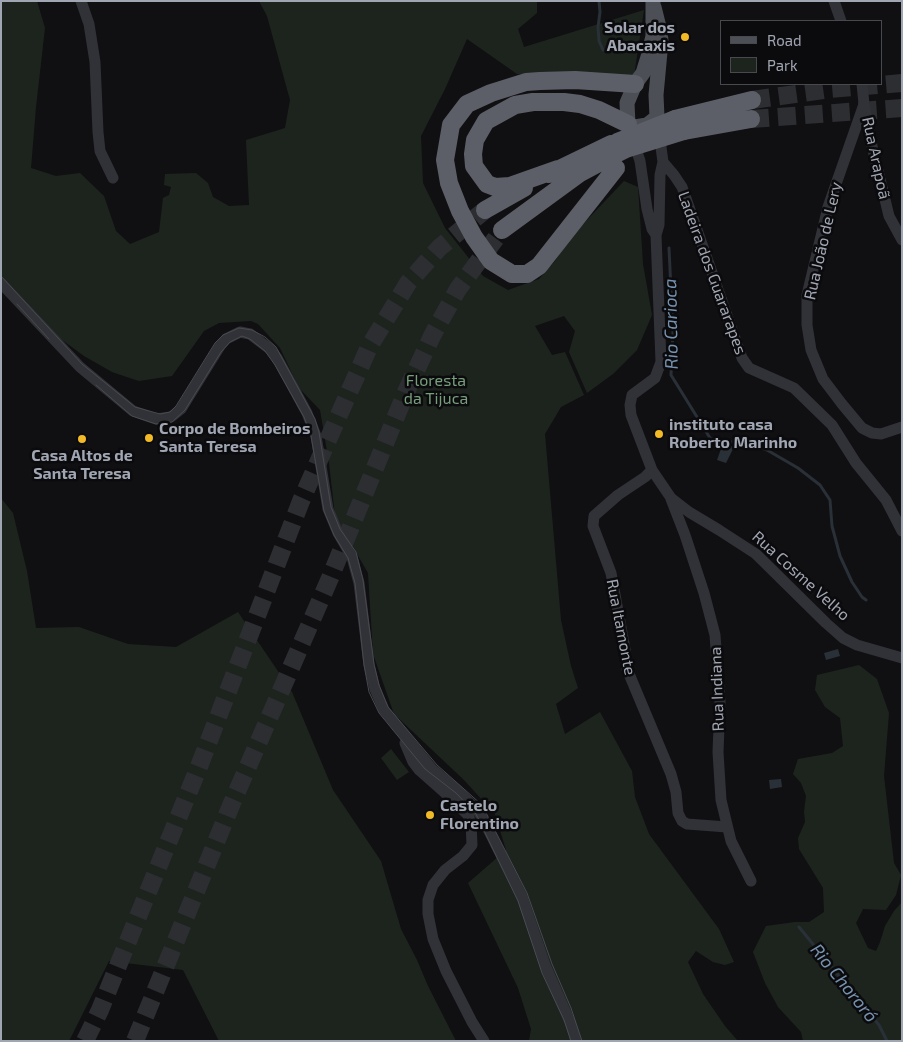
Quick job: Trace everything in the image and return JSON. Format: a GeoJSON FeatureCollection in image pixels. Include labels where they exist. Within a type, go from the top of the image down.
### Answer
{"type":"FeatureCollection","features":[{"type":"Feature","properties":{"kind":"highway"},"geometry":{"type":"LineString","coordinates":[[613,156],[540,266],[527,274],[512,274],[491,261],[474,237],[460,211],[449,183],[445,160],[451,125],[467,104],[490,93],[526,82],[540,81],[635,84]]}},
{"type":"Feature","properties":{"kind":"highway"},"geometry":{"type":"LineString","coordinates":[[502,230],[580,172],[680,125],[752,100]]}},
{"type":"Feature","properties":{"kind":"highway"},"geometry":{"type":"LineString","coordinates":[[628,124],[599,110],[580,104],[534,102],[515,105],[486,120],[475,140],[472,154],[474,166],[487,184],[495,187],[510,186],[558,169],[613,156],[626,149],[650,142],[680,125],[751,119]]}},
{"type":"Feature","properties":{"kind":"highway"},"geometry":{"type":"LineString","coordinates":[[485,210],[558,169]]}},
{"type":"Feature","properties":{"kind":"main road","name":"Rua Cosme Velho"},"geometry":{"type":"LineString","coordinates":[[628,124],[627,103],[642,73],[653,36],[653,4]]}},
{"type":"Feature","properties":{"kind":"main road","name":"Rua Cosme Velho"},"geometry":{"type":"LineString","coordinates":[[653,4],[661,41],[656,95],[657,117]]}},
{"type":"Feature","properties":{"kind":"main road"},"geometry":{"type":"LineString","coordinates":[[635,84],[647,87],[656,95]]}},
{"type":"Feature","properties":{"kind":"main road"},"geometry":{"type":"LineString","coordinates":[[628,124],[641,127],[652,122],[657,117]]}},
{"type":"Feature","properties":{"kind":"street"},"geometry":{"type":"LineString","coordinates":[[80,1],[89,24],[95,62],[100,151],[113,178]]}},
{"type":"Feature","properties":{"kind":"street"},"geometry":{"type":"LineString","coordinates":[[834,1],[841,20]]}},
{"type":"Feature","properties":{"kind":"street","name":"Rua Arapoã"},"geometry":{"type":"LineString","coordinates":[[862,85],[872,146],[889,216],[902,240]]}},
{"type":"Feature","properties":{"kind":"street","name":"Rua João de Lery"},"geometry":{"type":"LineString","coordinates":[[864,104],[828,206],[807,295],[807,325],[810,350],[823,379],[862,428],[872,433],[881,434],[902,427]]}},
{"type":"Feature","properties":{"kind":"street","name":"Rua Cosme Velho"},"geometry":{"type":"LineString","coordinates":[[657,117],[663,162],[660,175],[659,225],[656,235],[661,362],[655,378],[632,395],[630,405],[631,415],[652,470],[671,498],[689,512],[756,554],[843,638],[858,645],[902,658]]}},
{"type":"Feature","properties":{"kind":"street","name":"Rua Cosme Velho"},"geometry":{"type":"LineString","coordinates":[[628,124],[640,161],[647,209],[652,229],[656,235]]}},
{"type":"Feature","properties":{"kind":"street"},"geometry":{"type":"LineString","coordinates":[[640,161],[653,164],[663,162]]}},
{"type":"Feature","properties":{"kind":"street","name":"Ladeira dos Guararapes"},"geometry":{"type":"LineString","coordinates":[[663,162],[682,188],[742,358],[749,368],[794,388],[832,425],[856,463],[886,500],[902,531]]}},
{"type":"Feature","properties":{"kind":"street"},"geometry":{"type":"LineString","coordinates":[[643,177],[650,178],[660,175]]}},
{"type":"Feature","properties":{"kind":"street"},"geometry":{"type":"LineString","coordinates":[[1,283],[80,367],[133,411],[156,419],[171,417],[180,409],[226,339],[240,332],[250,334],[270,349],[283,367],[312,423],[316,436],[328,509],[338,533],[352,558],[359,583],[366,643],[374,684],[384,710],[432,769],[458,791],[478,811],[484,820],[522,897],[545,965],[570,1022],[576,1041]]}},
{"type":"Feature","properties":{"kind":"street","name":"Rua Itamonte"},"geometry":{"type":"LineString","coordinates":[[652,470],[618,495],[594,516],[593,526],[611,573],[627,669],[671,774],[676,792],[678,813],[687,824],[726,827]]}},
{"type":"Feature","properties":{"kind":"street","name":"Rua Indiana"},"geometry":{"type":"LineString","coordinates":[[671,498],[704,593],[715,635],[720,695],[718,752],[726,827],[737,855],[751,881]]}},
{"type":"Feature","properties":{"kind":"street"},"geometry":{"type":"LineString","coordinates":[[397,727],[413,762],[419,770],[468,815],[471,823],[472,845],[463,856],[445,870],[433,885],[428,900],[428,914],[433,939],[446,970],[472,1022],[484,1041]]}},
{"type":"Feature","properties":{"kind":"green space","name":"Floresta da Tijuca"},"geometry":{"type":"Polygon","coordinates":[[[1,1],[37,1],[45,28],[31,168],[56,176],[80,173],[104,196],[116,231],[130,244],[159,232],[163,198],[169,195],[171,187],[164,185],[165,174],[196,173],[208,183],[213,197],[229,206],[249,205],[246,140],[285,128],[290,100],[267,16],[259,1],[537,1],[537,13],[518,29],[524,47],[644,10],[634,76],[517,74],[467,39],[445,89],[421,136],[423,183],[445,228],[483,276],[508,290],[539,279],[555,261],[569,239],[624,181],[638,187],[643,264],[652,315],[637,350],[613,374],[587,393],[569,352],[575,331],[564,316],[535,326],[552,355],[565,352],[584,395],[561,407],[545,434],[561,620],[578,688],[556,704],[565,734],[600,712],[632,771],[635,797],[649,834],[719,929],[734,962],[725,965],[713,962],[696,951],[688,962],[703,994],[738,1041],[529,1041],[531,1029],[518,988],[468,883],[506,850],[495,814],[464,780],[394,714],[373,654],[368,573],[335,516],[320,410],[299,388],[280,348],[258,324],[251,321],[219,323],[204,331],[172,376],[139,381],[112,372],[84,356],[50,331],[1,280],[1,1]]]}},
{"type":"Feature","properties":{"kind":"green space"},"geometry":{"type":"Polygon","coordinates":[[[1,498],[13,513],[27,571],[36,628],[79,627],[128,644],[176,647],[238,612],[292,692],[333,790],[381,861],[401,929],[456,1041],[219,1041],[183,970],[109,961],[69,1041],[1,1041],[1,498]]]}},
{"type":"Feature","properties":{"kind":"green space"},"geometry":{"type":"Polygon","coordinates":[[[859,665],[877,679],[889,713],[884,776],[894,863],[901,875],[896,895],[886,910],[863,909],[856,923],[868,948],[876,951],[885,926],[902,902],[902,1041],[803,1041],[801,1032],[778,1007],[765,983],[753,952],[766,926],[809,922],[824,912],[823,888],[799,849],[798,838],[805,822],[806,796],[801,783],[793,774],[798,759],[832,753],[843,746],[840,718],[825,707],[815,690],[817,675],[859,665]]]}},
{"type":"Feature","properties":{"kind":"green space"},"geometry":{"type":"Polygon","coordinates":[[[391,749],[409,772],[397,780],[381,758],[391,749]]]}},
{"type":"Feature","properties":{"kind":"shaded area"},"geometry":{"type":"Polygon","coordinates":[[[723,443],[734,447],[726,463],[717,460],[723,443]]]}},
{"type":"Feature","properties":{"kind":"shaded area"},"geometry":{"type":"Polygon","coordinates":[[[838,649],[840,656],[826,660],[824,653],[838,649]]]}},
{"type":"Feature","properties":{"kind":"shaded area"},"geometry":{"type":"Polygon","coordinates":[[[781,779],[782,787],[770,789],[769,780],[781,779]]]}},
{"type":"Feature","properties":{"kind":"waterway","name":"Rio Carioca"},"geometry":{"type":"LineString","coordinates":[[599,1],[599,41],[603,50]]}},
{"type":"Feature","properties":{"kind":"waterway","name":"Rio Carioca"},"geometry":{"type":"LineString","coordinates":[[669,248],[673,332],[671,375],[710,438],[718,443],[743,441],[767,450],[798,468],[820,485],[830,500],[832,526],[840,556],[852,582],[866,600]]}},
{"type":"Feature","properties":{"kind":"waterway","name":"Rio Chororó"},"geometry":{"type":"LineString","coordinates":[[799,927],[879,1025],[887,1041]]}},
{"type":"Feature","properties":{"kind":"tunnel"},"geometry":{"type":"LineString","coordinates":[[883,85],[902,83]]}},
{"type":"Feature","properties":{"kind":"tunnel"},"geometry":{"type":"LineString","coordinates":[[752,100],[831,89],[878,85]]}},
{"type":"Feature","properties":{"kind":"tunnel"},"geometry":{"type":"LineString","coordinates":[[751,119],[902,108]]}},
{"type":"Feature","properties":{"kind":"tunnel"},"geometry":{"type":"LineString","coordinates":[[85,1041],[100,1010],[200,764],[301,501],[369,347],[408,283],[439,248],[485,210]]}},
{"type":"Feature","properties":{"kind":"tunnel"},"geometry":{"type":"LineString","coordinates":[[135,1041],[232,803],[330,578],[406,392],[432,336],[458,289],[502,230]]}},
{"type":"Feature","properties":{"kind":"tram line"},"geometry":{"type":"LineString","coordinates":[[1,276],[82,364],[135,407],[160,414],[170,412],[176,406],[215,343],[223,335],[239,328],[252,330],[265,337],[276,347],[315,419],[319,432],[331,507],[340,529],[356,552],[363,580],[374,664],[379,685],[388,707],[437,765],[482,805],[527,893],[582,1041]]}},
{"type":"Feature","properties":{"kind":"tram line"},"geometry":{"type":"LineString","coordinates":[[17,304],[49,339]]}},
{"type":"Feature","properties":{"kind":"tram line"},"geometry":{"type":"LineString","coordinates":[[96,385],[132,416],[156,424],[172,422],[185,410],[221,352],[230,342],[242,336],[250,339],[265,351],[304,417],[311,436],[324,511],[334,535],[348,558],[355,583],[364,665],[369,692],[379,713],[425,769],[456,793],[476,814],[518,901],[542,973],[564,1020],[571,1041]]}},
{"type":"Feature","properties":{"kind":"place","name":"Solar dos Abacaxis"},"geometry":{"type":"Point","coordinates":[685,37]}},
{"type":"Feature","properties":{"kind":"place","name":"instituto casa Roberto Marinho"},"geometry":{"type":"Point","coordinates":[659,434]}},
{"type":"Feature","properties":{"kind":"place","name":"Corpo de Bombeiros Santa Teresa"},"geometry":{"type":"Point","coordinates":[149,438]}},
{"type":"Feature","properties":{"kind":"place","name":"Casa Altos de Santa Teresa"},"geometry":{"type":"Point","coordinates":[82,439]}},
{"type":"Feature","properties":{"kind":"place","name":"Castelo Florentino"},"geometry":{"type":"Point","coordinates":[430,815]}}]}
